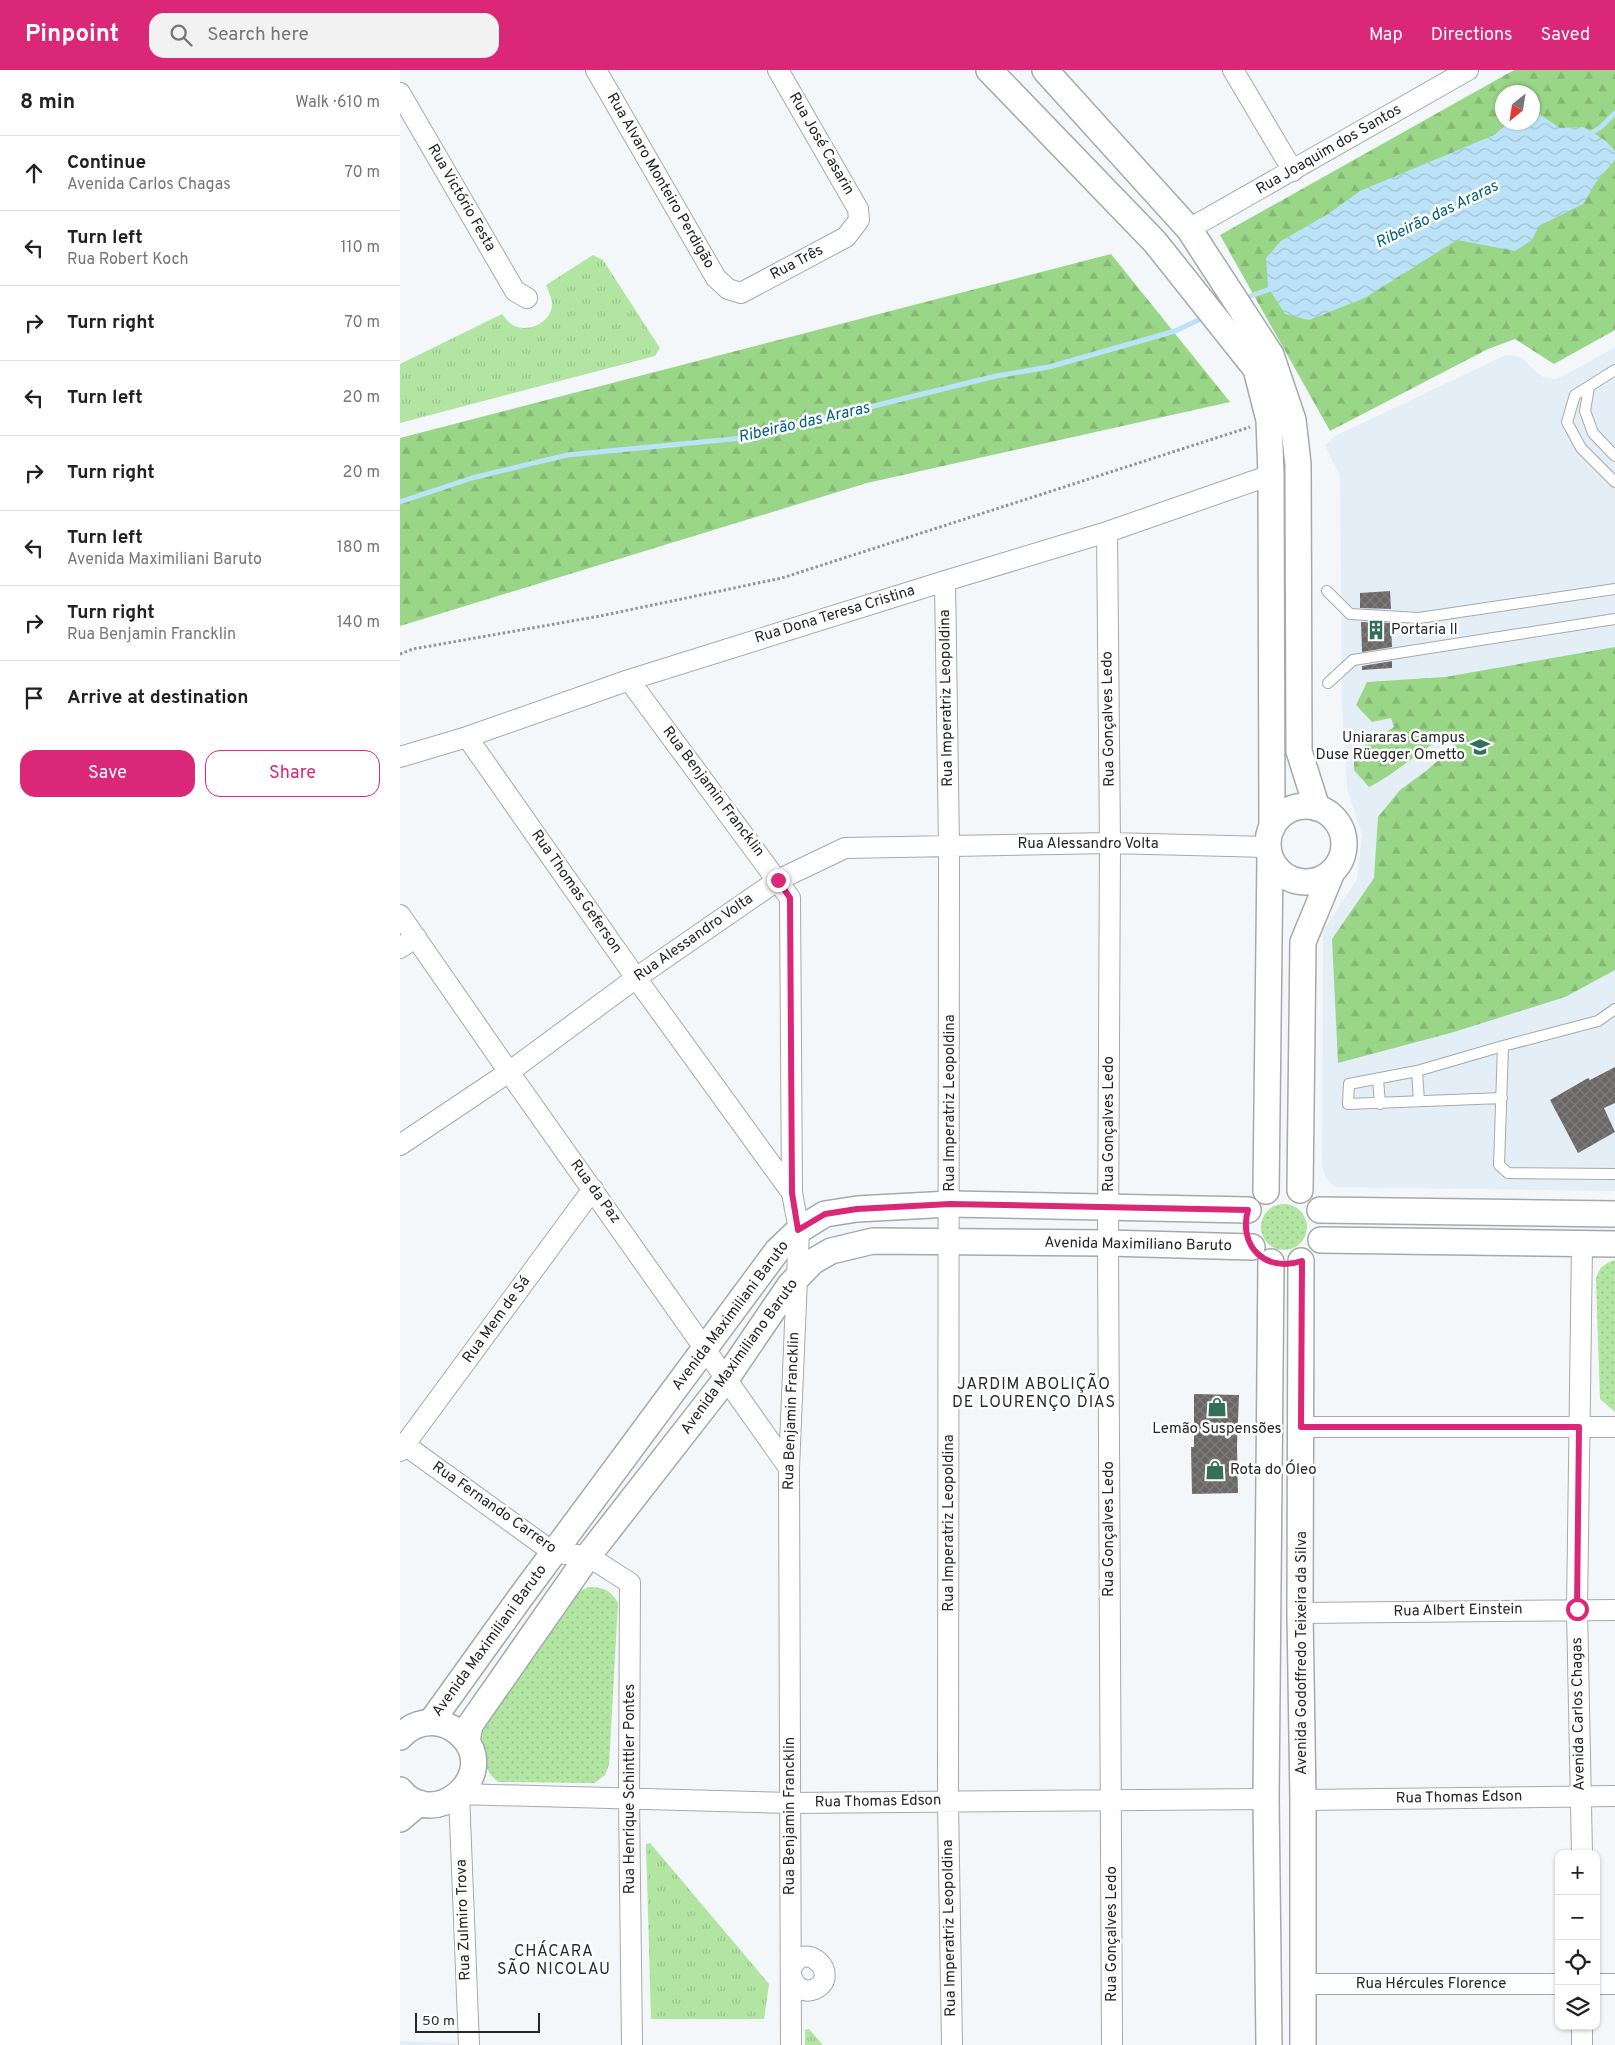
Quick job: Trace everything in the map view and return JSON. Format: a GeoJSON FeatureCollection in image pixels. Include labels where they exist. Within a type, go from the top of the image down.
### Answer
{"type":"FeatureCollection","features":[{"type":"Feature","properties":{"kind":"street","name":"Rua Alvaro Monteiro Perdigão"},"geometry":{"type":"LineString","coordinates":[[596,70],[716,278],[728,289]]}},
{"type":"Feature","properties":{"kind":"street","name":"Rua José Casarin"},"geometry":{"type":"LineString","coordinates":[[778,70],[858,209],[859,220]]}},
{"type":"Feature","properties":{"kind":"street"},"geometry":{"type":"LineString","coordinates":[[989,70],[1155,242],[1256,369],[1269,420],[1271,475],[1270,844],[1266,1191]]}},
{"type":"Feature","properties":{"kind":"street"},"geometry":{"type":"LineString","coordinates":[[1045,70],[1189,228],[1271,355],[1293,420],[1298,464],[1299,751],[1317,808]]}},
{"type":"Feature","properties":{"kind":"street"},"geometry":{"type":"LineString","coordinates":[[1233,70],[1293,171]]}},
{"type":"Feature","properties":{"kind":"street","name":"Rua Joaquim dos Santos"},"geometry":{"type":"LineString","coordinates":[[1189,228],[1293,171],[1438,77],[1468,70]]}},
{"type":"Feature","properties":{"kind":"street","name":"Rua Victório Festa"},"geometry":{"type":"LineString","coordinates":[[400,93],[515,292],[527,298]]}},
{"type":"Feature","properties":{"kind":"street","name":"Rua Três"},"geometry":{"type":"LineString","coordinates":[[728,289],[740,292],[846,237],[859,220]]}},
{"type":"Feature","properties":{"kind":"street","name":"Rua Dona Teresa Cristina"},"geometry":{"type":"LineString","coordinates":[[400,757],[467,737],[629,680],[1107,532],[1271,475]]}},
{"type":"Feature","properties":{"kind":"street","name":"Rua Gonçalves Ledo"},"geometry":{"type":"LineString","coordinates":[[1107,532],[1110,843],[1108,1243],[1112,2045]]}},
{"type":"Feature","properties":{"kind":"street","name":"Rua Imperatriz Leopoldina"},"geometry":{"type":"LineString","coordinates":[[945,581],[949,845],[950,1204],[948,1801],[952,2045]]}},
{"type":"Feature","properties":{"kind":"street","name":"Rua Benjamin Francklin"},"geometry":{"type":"LineString","coordinates":[[629,680],[790,898],[792,1193],[798,1230],[790,1468],[791,2045]]}},
{"type":"Feature","properties":{"kind":"street","name":"Rua Thomas Geferson"},"geometry":{"type":"LineString","coordinates":[[467,737],[636,978],[792,1193]]}},
{"type":"Feature","properties":{"kind":"street"},"geometry":{"type":"LineString","coordinates":[[1304,806],[1317,808],[1329,814],[1338,823],[1344,836],[1344,849],[1340,862],[1322,880],[1309,883],[1296,882],[1276,869],[1270,844],[1282,815],[1292,809],[1304,806]]}},
{"type":"Feature","properties":{"kind":"street","name":"Rua Alessandro Volta"},"geometry":{"type":"LineString","coordinates":[[400,1145],[509,1072],[636,978],[778,880],[845,848],[1110,843],[1270,844]]}},
{"type":"Feature","properties":{"kind":"street"},"geometry":{"type":"LineString","coordinates":[[1300,1190],[1303,942],[1332,872]]}},
{"type":"Feature","properties":{"kind":"street","name":"Rua da Paz"},"geometry":{"type":"LineString","coordinates":[[400,915],[408,943],[509,1072],[790,1468]]}},
{"type":"Feature","properties":{"kind":"street"},"geometry":{"type":"LineString","coordinates":[[1283,1186],[1300,1190],[1315,1201],[1320,1210],[1324,1230],[1321,1240],[1316,1248],[1302,1261],[1287,1264],[1271,1262],[1260,1256],[1252,1247],[1246,1229],[1248,1210],[1256,1199],[1266,1191],[1283,1186]]}},
{"type":"Feature","properties":{"kind":"street","name":"Rua Mem de Sá"},"geometry":{"type":"LineString","coordinates":[[402,1448],[593,1189]]}},
{"type":"Feature","properties":{"kind":"street","name":"Avenida Maximiliani Baruto"},"geometry":{"type":"LineString","coordinates":[[431,1722],[778,1251],[798,1230],[825,1214],[857,1209],[950,1204],[1248,1210]]}},
{"type":"Feature","properties":{"kind":"street"},"geometry":{"type":"LineString","coordinates":[[1320,1210],[1615,1214]]}},
{"type":"Feature","properties":{"kind":"street"},"geometry":{"type":"LineString","coordinates":[[1321,1240],[1615,1244]]}},
{"type":"Feature","properties":{"kind":"street","name":"Avenida Maximiliano Baruto"},"geometry":{"type":"LineString","coordinates":[[467,1741],[470,1725],[588,1556],[726,1379],[790,1285],[812,1262],[831,1251],[873,1241],[1108,1243],[1252,1247]]}},
{"type":"Feature","properties":{"kind":"street","name":"Avenida Carlos Chagas"},"geometry":{"type":"LineString","coordinates":[[1582,1245],[1577,1609],[1582,1850]]}},
{"type":"Feature","properties":{"kind":"street","name":"Avenida Godoffredo Teixeira da Silva"},"geometry":{"type":"LineString","coordinates":[[1302,1261],[1300,1613],[1303,1800],[1303,2045]]}},
{"type":"Feature","properties":{"kind":"street"},"geometry":{"type":"LineString","coordinates":[[1269,2045],[1266,1799],[1271,1262]]}},
{"type":"Feature","properties":{"kind":"street"},"geometry":{"type":"LineString","coordinates":[[1301,1427],[1615,1427]]}},
{"type":"Feature","properties":{"kind":"street","name":"Rua Fernando Carrero"},"geometry":{"type":"LineString","coordinates":[[402,1448],[554,1553],[588,1556]]}},
{"type":"Feature","properties":{"kind":"street","name":"Rua Henrique Schinttler Pontes"},"geometry":{"type":"LineString","coordinates":[[588,1556],[630,1583],[632,2045]]}},
{"type":"Feature","properties":{"kind":"street","name":"Rua Albert Einstein"},"geometry":{"type":"LineString","coordinates":[[1300,1613],[1615,1610]]}},
{"type":"Feature","properties":{"kind":"street"},"geometry":{"type":"LineString","coordinates":[[400,1737],[405,1731],[418,1724],[431,1722],[445,1724],[457,1731],[467,1741],[473,1764],[472,1775],[459,1794],[440,1804],[429,1805],[409,1796],[400,1819]]}},
{"type":"Feature","properties":{"kind":"street","name":"Rua Thomas Edson"},"geometry":{"type":"LineString","coordinates":[[459,1794],[790,1803],[1266,1799]]}},
{"type":"Feature","properties":{"kind":"street","name":"Rua Zulmiro Trova"},"geometry":{"type":"LineString","coordinates":[[459,1794],[470,2045]]}},
{"type":"Feature","properties":{"kind":"street","name":"Rua Thomas Edson"},"geometry":{"type":"LineString","coordinates":[[1303,1800],[1615,1796]]}},
{"type":"Feature","properties":{"kind":"street","name":"Rua Hércules Florence"},"geometry":{"type":"LineString","coordinates":[[1302,1984],[1555,1984]]}},
{"type":"Feature","properties":{"kind":"street"},"geometry":{"type":"LineString","coordinates":[[1600,1984],[1615,1984]]}},
{"type":"Feature","properties":{"kind":"street"},"geometry":{"type":"LineString","coordinates":[[1582,2030],[1582,2045]]}},
{"type":"Feature","properties":{"kind":"lane"},"geometry":{"type":"LineString","coordinates":[[1615,370],[1575,395],[1567,422],[1581,448],[1615,482]]}},
{"type":"Feature","properties":{"kind":"lane"},"geometry":{"type":"LineString","coordinates":[[1589,387],[1585,411],[1593,433],[1615,456]]}},
{"type":"Feature","properties":{"kind":"lane"},"geometry":{"type":"LineString","coordinates":[[1327,591],[1350,614],[1418,618],[1615,589]]}},
{"type":"Feature","properties":{"kind":"lane"},"geometry":{"type":"LineString","coordinates":[[1328,683],[1353,660],[1615,619]]}},
{"type":"Feature","properties":{"kind":"lane"},"geometry":{"type":"LineString","coordinates":[[1502,1098],[1348,1104],[1349,1084],[1417,1071],[1598,1021],[1615,1009]]}},
{"type":"Feature","properties":{"kind":"lane"},"geometry":{"type":"LineString","coordinates":[[1503,1046],[1499,1165],[1508,1174],[1615,1174]]}},
{"type":"Feature","properties":{"kind":"lane"},"geometry":{"type":"LineString","coordinates":[[1417,1071],[1419,1101]]}},
{"type":"Feature","properties":{"kind":"lane"},"geometry":{"type":"LineString","coordinates":[[1378,1079],[1380,1104]]}},
{"type":"Feature","properties":{"kind":"path"},"geometry":{"type":"LineString","coordinates":[[400,654],[413,649],[600,616],[782,578],[1269,420]]}},
{"type":"Feature","properties":{"kind":"shaded area","name":"Uniararas Campus Duse Rüegger Ometto"},"geometry":{"type":"Polygon","coordinates":[[[1615,347],[1615,1191],[1335,1187],[1326,1178],[1322,1166],[1323,931],[1357,879],[1362,835],[1347,788],[1342,707],[1340,476],[1325,445],[1335,436],[1506,355],[1521,357],[1542,377],[1555,379],[1562,377],[1615,347]]]}},
{"type":"Feature","properties":{"kind":"shaded area"},"geometry":{"type":"Polygon","coordinates":[[[400,2041],[456,2043],[456,2045],[400,2045],[400,2041]]]}},
{"type":"Feature","properties":{"kind":"green space"},"geometry":{"type":"Polygon","coordinates":[[[1514,70],[1615,70],[1615,330],[1554,364],[1515,339],[1488,349],[1330,431],[1220,235],[1514,70]]]}},
{"type":"Feature","properties":{"kind":"green space"},"geometry":{"type":"Polygon","coordinates":[[[1111,254],[1230,402],[867,483],[400,626],[400,438],[1111,254]]]}},
{"type":"Feature","properties":{"kind":"green space"},"geometry":{"type":"Polygon","coordinates":[[[593,255],[603,260],[660,348],[655,356],[400,423],[400,364],[502,314],[509,322],[516,326],[529,328],[536,326],[551,311],[552,302],[546,285],[593,255]]]}},
{"type":"Feature","properties":{"kind":"green space"},"geometry":{"type":"Polygon","coordinates":[[[1615,647],[1615,970],[1565,997],[1454,1032],[1338,1063],[1332,939],[1374,878],[1378,817],[1400,790],[1450,750],[1463,730],[1438,741],[1393,773],[1369,787],[1354,770],[1354,752],[1394,727],[1391,718],[1372,722],[1356,705],[1367,682],[1445,677],[1615,647]]]}},
{"type":"Feature","properties":{"kind":"green space"},"geometry":{"type":"Polygon","coordinates":[[[1279,1204],[1289,1204],[1303,1214],[1307,1227],[1303,1240],[1297,1246],[1289,1250],[1279,1250],[1265,1240],[1261,1232],[1261,1222],[1271,1208],[1279,1204]]]}},
{"type":"Feature","properties":{"kind":"green space"},"geometry":{"type":"Polygon","coordinates":[[[1615,1260],[1615,1412],[1600,1399],[1596,1279],[1603,1266],[1615,1260]]]}},
{"type":"Feature","properties":{"kind":"green space"},"geometry":{"type":"Polygon","coordinates":[[[589,1587],[606,1590],[618,1603],[609,1765],[605,1775],[595,1783],[499,1782],[488,1771],[483,1756],[482,1739],[485,1723],[580,1591],[589,1587]]]}},
{"type":"Feature","properties":{"kind":"green space"},"geometry":{"type":"Polygon","coordinates":[[[650,1843],[769,1984],[764,2019],[651,2019],[646,1844],[650,1843]]]}},
{"type":"Feature","properties":{"kind":"green space"},"geometry":{"type":"Polygon","coordinates":[[[809,2029],[823,2045],[805,2045],[805,2030],[809,2029]]]}},
{"type":"Feature","properties":{"kind":"water"},"geometry":{"type":"Polygon","coordinates":[[[1540,115],[1560,128],[1584,127],[1606,141],[1615,151],[1615,160],[1596,182],[1583,204],[1539,226],[1532,240],[1515,251],[1457,240],[1365,298],[1309,320],[1285,314],[1268,287],[1266,258],[1281,241],[1328,214],[1360,191],[1494,135],[1500,130],[1540,130],[1540,115]]]}},
{"type":"Feature","properties":{"kind":"building"},"geometry":{"type":"Polygon","coordinates":[[[1390,591],[1391,609],[1360,608],[1360,593],[1390,591]]]}},
{"type":"Feature","properties":{"kind":"building"},"geometry":{"type":"Polygon","coordinates":[[[1361,622],[1391,623],[1392,647],[1362,652],[1361,622]]]}},
{"type":"Feature","properties":{"kind":"building"},"geometry":{"type":"Polygon","coordinates":[[[1392,661],[1392,668],[1362,670],[1362,666],[1392,661]]]}},
{"type":"Feature","properties":{"kind":"building"},"geometry":{"type":"Polygon","coordinates":[[[1615,1067],[1615,1103],[1604,1108],[1615,1132],[1578,1153],[1550,1100],[1588,1078],[1590,1080],[1615,1067]]]}},
{"type":"Feature","properties":{"kind":"building"},"geometry":{"type":"Polygon","coordinates":[[[1194,1394],[1239,1395],[1238,1493],[1192,1494],[1191,1447],[1194,1447],[1194,1394]]]}},
{"type":"Feature","properties":{"kind":"waterway","name":"Ribeirão das Araras"},"geometry":{"type":"LineString","coordinates":[[1587,136],[1601,127],[1615,113]]}},
{"type":"Feature","properties":{"kind":"waterway","name":"Ribeirão das Araras"},"geometry":{"type":"LineString","coordinates":[[1248,297],[1276,287]]}},
{"type":"Feature","properties":{"kind":"waterway","name":"Ribeirão das Araras"},"geometry":{"type":"LineString","coordinates":[[400,502],[472,478],[567,455],[743,438],[996,376],[1049,367],[1175,331],[1203,318]]}},
{"type":"Feature","properties":{"kind":"place","name":"Portaria II"},"geometry":{"type":"Point","coordinates":[1376,630]}},
{"type":"Feature","properties":{"kind":"place","name":"Uniararas Campus Duse Rüegger Ometto"},"geometry":{"type":"Point","coordinates":[1480,747]}},
{"type":"Feature","properties":{"kind":"place","name":"Lemão Suspensões"},"geometry":{"type":"Point","coordinates":[1217,1407]}},
{"type":"Feature","properties":{"kind":"place","name":"Rota do Óleo"},"geometry":{"type":"Point","coordinates":[1215,1470]}},
{"type":"Feature","properties":{"kind":"district","name":"JARDIM ABOLIÇÃO DE LOURENÇO DIAS"},"geometry":{"type":"Point","coordinates":[1034,1394]}},
{"type":"Feature","properties":{"kind":"district","name":"CHÁCARA SÃO NICOLAU"},"geometry":{"type":"Point","coordinates":[554,1961]}},
{"type":"Feature","properties":{"kind":"route"},"geometry":{"type":"LineString","coordinates":[[778,880],[790,898],[792,1193],[798,1230],[825,1214],[857,1209],[950,1204],[1248,1210],[1246,1229],[1248,1238],[1252,1247],[1260,1256],[1279,1264],[1302,1261],[1301,1427],[1579,1427],[1577,1609]]}}]}
